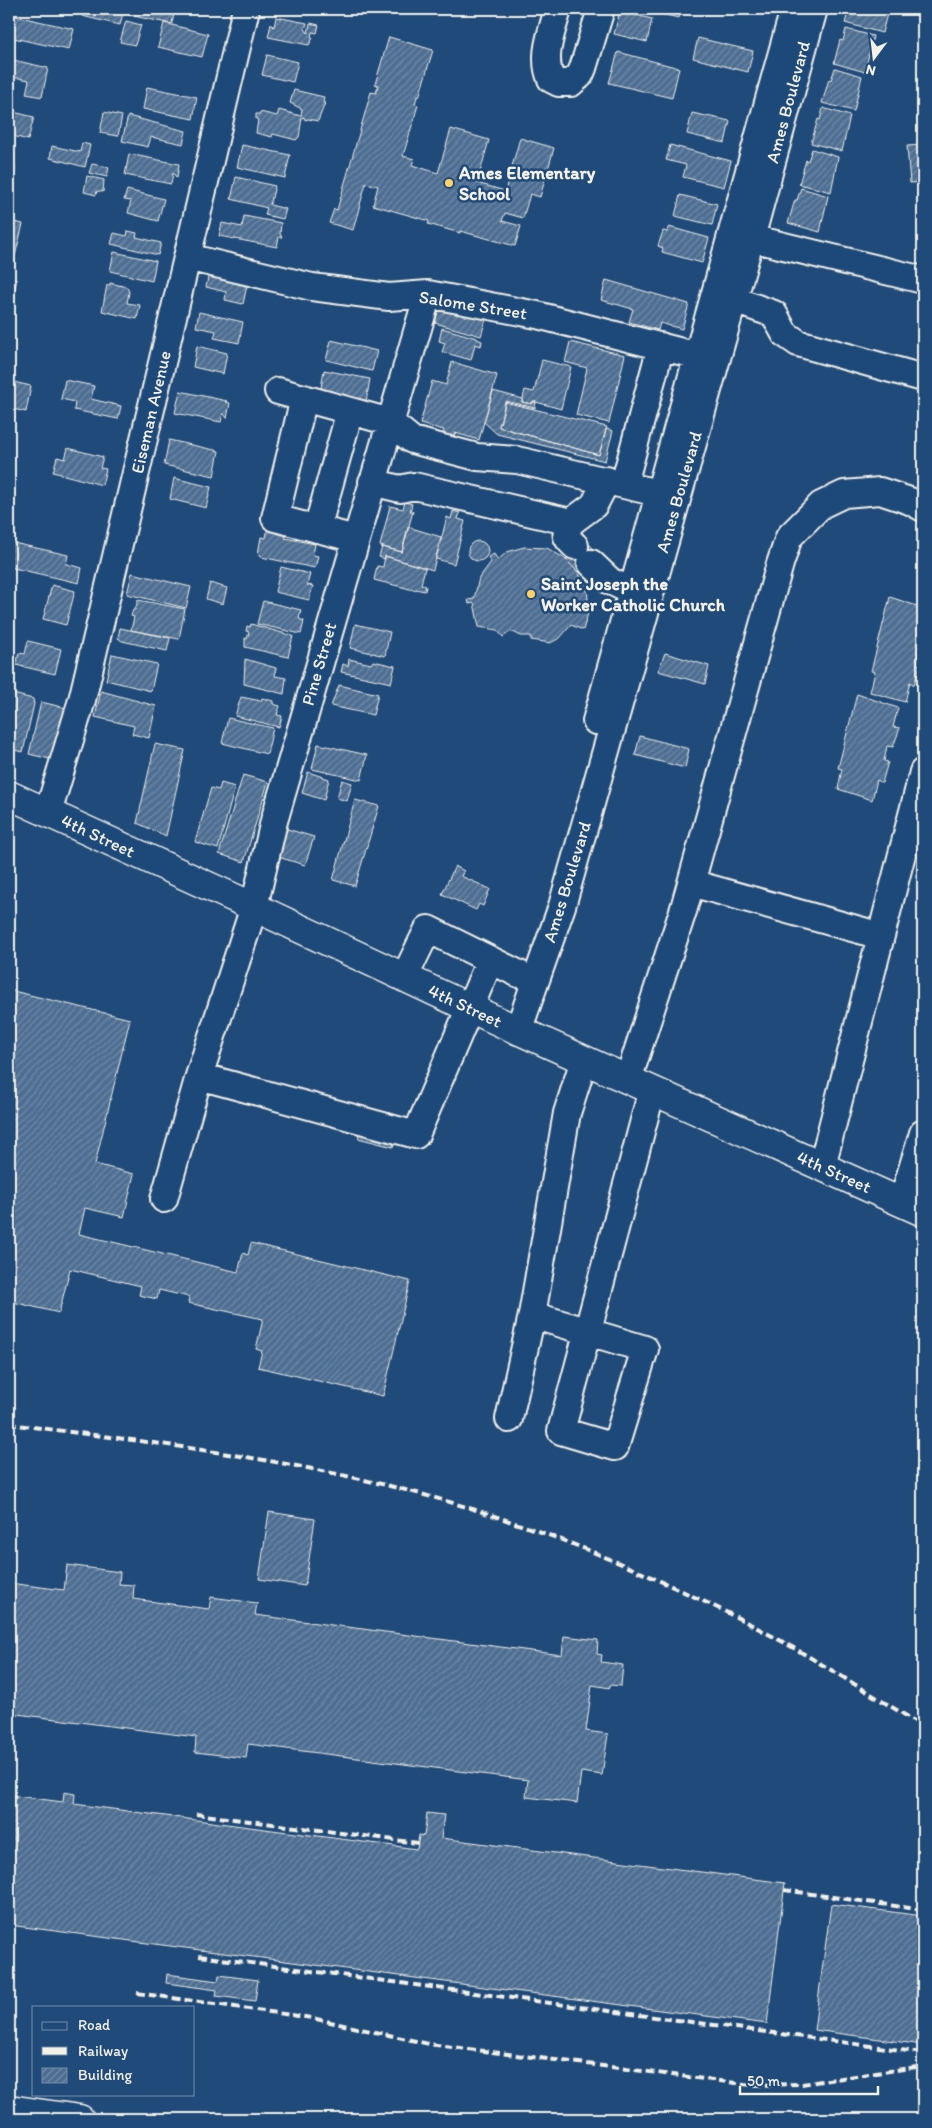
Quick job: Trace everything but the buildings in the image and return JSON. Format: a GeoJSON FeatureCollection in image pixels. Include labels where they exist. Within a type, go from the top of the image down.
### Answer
{"type":"FeatureCollection","features":[{"type":"Feature","properties":{"kind":"main road","name":"4th Street"},"geometry":{"type":"LineString","coordinates":[[9,799],[48,813],[254,907],[470,1009],[913,1207]]}},
{"type":"Feature","properties":{"kind":"main road"},"geometry":{"type":"LineString","coordinates":[[9,2109],[80,2119]]}},
{"type":"Feature","properties":{"kind":"street","name":"Eiseman Avenue"},"geometry":{"type":"LineString","coordinates":[[48,813],[82,700],[246,9]]}},
{"type":"Feature","properties":{"kind":"street"},"geometry":{"type":"LineString","coordinates":[[558,9],[547,49],[546,67],[551,79],[559,83],[571,83],[580,75],[584,68],[601,9]]}},
{"type":"Feature","properties":{"kind":"street","name":"Ames Boulevard"},"geometry":{"type":"LineString","coordinates":[[510,1027],[562,906],[707,358],[794,9]]}},
{"type":"Feature","properties":{"kind":"street","name":"Ames Boulevard"},"geometry":{"type":"LineString","coordinates":[[510,1027],[519,974],[549,892],[658,493],[707,358],[734,300],[814,9]]}},
{"type":"Feature","properties":{"kind":"street"},"geometry":{"type":"LineString","coordinates":[[751,238],[923,280]]}},
{"type":"Feature","properties":{"kind":"street","name":"Salome Street"},"geometry":{"type":"LineString","coordinates":[[187,257],[312,287],[389,297],[428,294],[537,315],[707,358]]}},
{"type":"Feature","properties":{"kind":"street","name":"Pine Street"},"geometry":{"type":"LineString","coordinates":[[164,1199],[199,1076],[254,907],[274,820],[428,294]]}},
{"type":"Feature","properties":{"kind":"street"},"geometry":{"type":"LineString","coordinates":[[734,300],[774,314],[784,334],[798,343],[923,378]]}},
{"type":"Feature","properties":{"kind":"street"},"geometry":{"type":"LineString","coordinates":[[579,544],[594,505],[615,482],[661,346]]}},
{"type":"Feature","properties":{"kind":"street"},"geometry":{"type":"LineString","coordinates":[[278,391],[390,422],[412,440],[477,457],[517,460],[658,493]]}},
{"type":"Feature","properties":{"kind":"street"},"geometry":{"type":"LineString","coordinates":[[304,398],[275,518],[356,538]]}},
{"type":"Feature","properties":{"kind":"street"},"geometry":{"type":"LineString","coordinates":[[317,528],[350,411]]}},
{"type":"Feature","properties":{"kind":"street"},"geometry":{"type":"LineString","coordinates":[[372,482],[400,489],[414,486],[579,544],[610,581],[631,591]]}},
{"type":"Feature","properties":{"kind":"street"},"geometry":{"type":"LineString","coordinates":[[532,1315],[588,1331],[640,1085],[691,883],[789,537],[821,505],[844,494],[880,491],[910,501],[923,508]]}},
{"type":"Feature","properties":{"kind":"street"},"geometry":{"type":"LineString","coordinates":[[822,1166],[923,772]]}},
{"type":"Feature","properties":{"kind":"street"},"geometry":{"type":"LineString","coordinates":[[691,883],[881,936]]}},
{"type":"Feature","properties":{"kind":"street"},"geometry":{"type":"LineString","coordinates":[[404,978],[428,929],[519,974]]}},
{"type":"Feature","properties":{"kind":"street"},"geometry":{"type":"LineString","coordinates":[[199,1076],[416,1135],[490,960]]}},
{"type":"Feature","properties":{"kind":"street"},"geometry":{"type":"LineString","coordinates":[[509,1419],[532,1315],[567,1114],[584,1060]]}},
{"type":"Feature","properties":{"kind":"street"},"geometry":{"type":"LineString","coordinates":[[913,1207],[923,1133]]}},
{"type":"Feature","properties":{"kind":"railway"},"geometry":{"type":"LineString","coordinates":[[9,1424],[200,1450],[326,1472],[451,1502],[512,1522],[630,1568],[746,1622],[813,1659],[923,1726]]}},
{"type":"Feature","properties":{"kind":"railway"},"geometry":{"type":"LineString","coordinates":[[196,1814],[418,1843]]}},
{"type":"Feature","properties":{"kind":"railway"},"geometry":{"type":"LineString","coordinates":[[784,1890],[923,1910]]}},
{"type":"Feature","properties":{"kind":"railway"},"geometry":{"type":"LineString","coordinates":[[199,1956],[923,2053]]}},
{"type":"Feature","properties":{"kind":"railway"},"geometry":{"type":"LineString","coordinates":[[137,1993],[312,2018],[429,2044],[752,2085],[802,2084],[923,2066]]}},
{"type":"Feature","properties":{"kind":"place","name":"Ames Elementary School"},"geometry":{"type":"Point","coordinates":[449,183]}},
{"type":"Feature","properties":{"kind":"place","name":"Saint Joseph the Worker Catholic Church"},"geometry":{"type":"Point","coordinates":[531,594]}}]}
